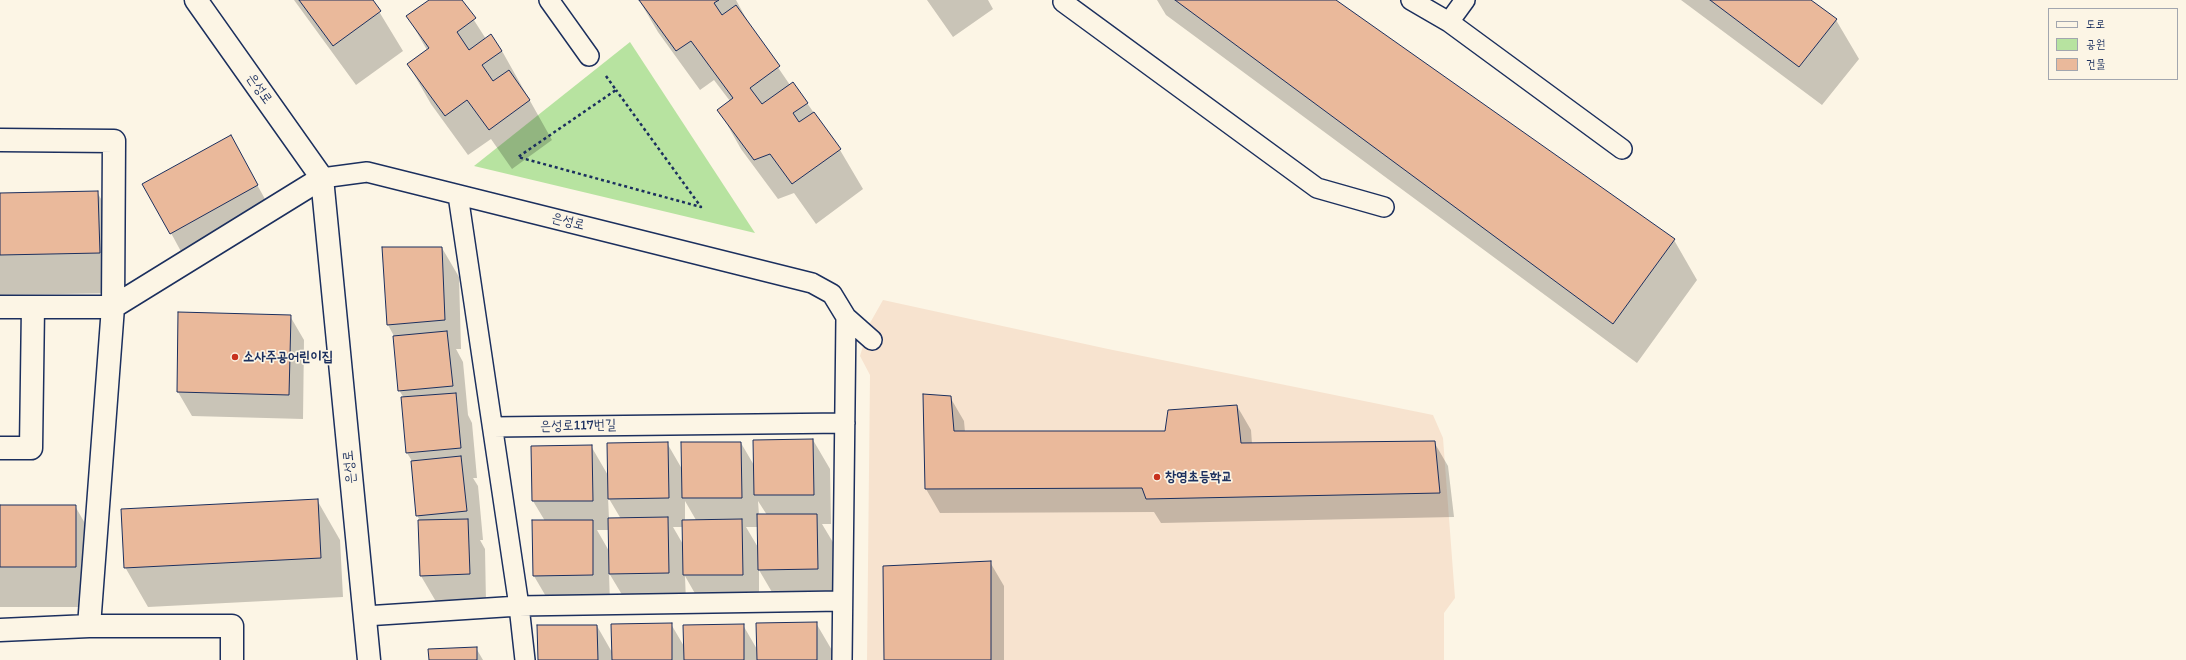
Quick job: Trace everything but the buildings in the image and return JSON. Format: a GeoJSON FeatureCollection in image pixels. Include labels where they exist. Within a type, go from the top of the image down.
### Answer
{"type":"FeatureCollection","features":[{"type":"Feature","properties":{"kind":"street","name":"은성로"},"geometry":{"type":"LineString","coordinates":[[196,0],[322,178],[368,660]]}},
{"type":"Feature","properties":{"kind":"street"},"geometry":{"type":"LineString","coordinates":[[0,140],[114,141],[113,307],[90,626]]}},
{"type":"Feature","properties":{"kind":"street"},"geometry":{"type":"LineString","coordinates":[[0,307],[113,307],[322,178]]}},
{"type":"Feature","properties":{"kind":"street"},"geometry":{"type":"LineString","coordinates":[[0,448],[31,448],[33,307]]}},
{"type":"Feature","properties":{"kind":"street"},"geometry":{"type":"LineString","coordinates":[[0,630],[90,626],[232,626],[232,660]]}},
{"type":"Feature","properties":{"kind":"lane"},"geometry":{"type":"LineString","coordinates":[[549,0],[589,56]]}},
{"type":"Feature","properties":{"kind":"lane"},"geometry":{"type":"LineString","coordinates":[[1064,0],[1062,2],[1317,188],[1384,207]]}},
{"type":"Feature","properties":{"kind":"lane"},"geometry":{"type":"LineString","coordinates":[[1411,0],[1449,22],[1622,149]]}},
{"type":"Feature","properties":{"kind":"lane"},"geometry":{"type":"LineString","coordinates":[[1449,22],[1465,0]]}},
{"type":"Feature","properties":{"kind":"lane","name":"은성로"},"geometry":{"type":"LineString","coordinates":[[322,178],[367,172],[812,283],[832,294],[846,317]]}},
{"type":"Feature","properties":{"kind":"lane"},"geometry":{"type":"LineString","coordinates":[[458,194],[519,606],[525,660]]}},
{"type":"Feature","properties":{"kind":"lane"},"geometry":{"type":"LineString","coordinates":[[846,317],[872,340]]}},
{"type":"Feature","properties":{"kind":"lane"},"geometry":{"type":"LineString","coordinates":[[842,660],[846,317]]}},
{"type":"Feature","properties":{"kind":"lane","name":"은성로117번길"},"geometry":{"type":"LineString","coordinates":[[493,427],[845,423]]}},
{"type":"Feature","properties":{"kind":"lane"},"geometry":{"type":"LineString","coordinates":[[365,616],[519,606],[842,601]]}},
{"type":"Feature","properties":{"kind":"path"},"geometry":{"type":"LineString","coordinates":[[589,56],[616,90],[701,207],[518,157],[616,90]]}},
{"type":"Feature","properties":{"kind":"shaded area","name":"창영초등학교"},"geometry":{"type":"Polygon","coordinates":[[[883,300],[1108,349],[1433,415],[1443,438],[1455,598],[1444,613],[1444,660],[867,660],[870,375],[860,356],[870,323],[883,300]]]}},
{"type":"Feature","properties":{"kind":"green space"},"geometry":{"type":"Polygon","coordinates":[[[630,42],[755,233],[474,166],[630,42]]]}},
{"type":"Feature","properties":{"kind":"place","name":"소사주공어린이집"},"geometry":{"type":"Point","coordinates":[235,357]}},
{"type":"Feature","properties":{"kind":"place","name":"창영초등학교"},"geometry":{"type":"Point","coordinates":[1157,477]}}]}
